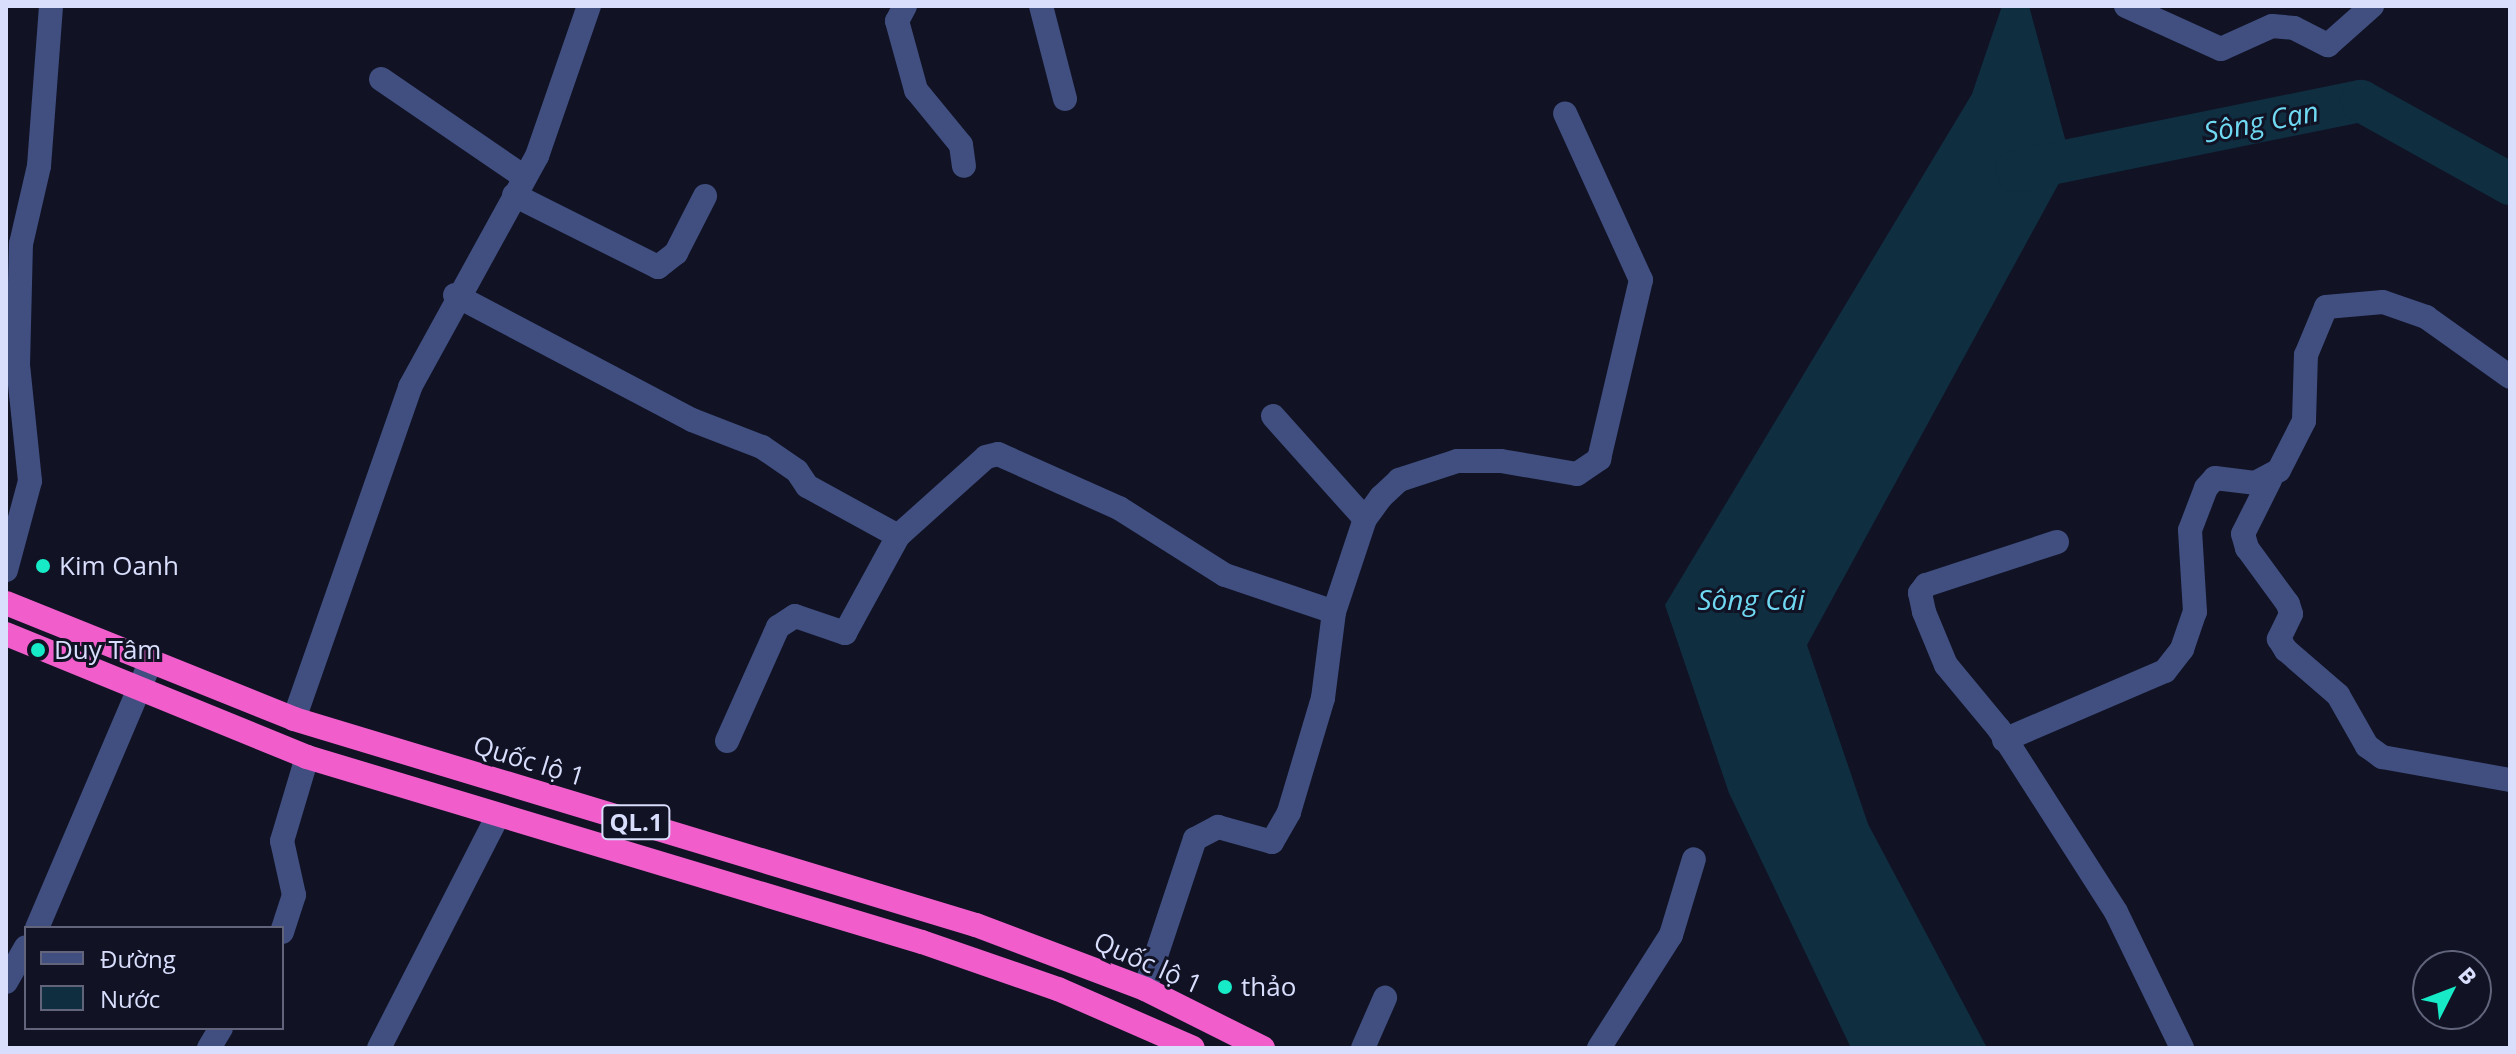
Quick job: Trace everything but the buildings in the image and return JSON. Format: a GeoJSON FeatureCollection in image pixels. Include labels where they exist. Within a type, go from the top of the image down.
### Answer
{"type":"FeatureCollection","features":[{"type":"Feature","properties":{"kind":"highway","name":"Quốc lộ 1"},"geometry":{"type":"LineString","coordinates":[[6,603],[294,719],[976,925],[1145,989],[1263,1048]]}},
{"type":"Feature","properties":{"kind":"highway","name":"QL.1"},"geometry":{"type":"LineString","coordinates":[[6,634],[307,757],[496,819],[922,942],[1087,1000],[1192,1048]]}},
{"type":"Feature","properties":{"kind":"street"},"geometry":{"type":"LineString","coordinates":[[6,570],[30,481],[18,365],[21,244],[39,166],[51,6]]}},
{"type":"Feature","properties":{"kind":"street"},"geometry":{"type":"LineString","coordinates":[[294,719],[410,387],[455,295],[548,131],[589,6]]}},
{"type":"Feature","properties":{"kind":"street"},"geometry":{"type":"LineString","coordinates":[[905,6],[897,21],[916,90],[961,145],[964,166]]}},
{"type":"Feature","properties":{"kind":"street"},"geometry":{"type":"LineString","coordinates":[[1043,6],[1065,99]]}},
{"type":"Feature","properties":{"kind":"street"},"geometry":{"type":"LineString","coordinates":[[2126,6],[2221,49],[2272,26],[2294,28],[2328,45],[2372,6]]}},
{"type":"Feature","properties":{"kind":"street"},"geometry":{"type":"LineString","coordinates":[[381,79],[519,186],[658,267],[676,253],[705,196]]}},
{"type":"Feature","properties":{"kind":"street"},"geometry":{"type":"LineString","coordinates":[[1145,989],[1195,839],[1218,827],[1265,844],[1281,830],[1323,698],[1334,612],[1354,569],[1365,519],[1399,480],[1457,461],[1501,461],[1577,474],[1599,459],[1641,280],[1565,113]]}},
{"type":"Feature","properties":{"kind":"street"},"geometry":{"type":"LineString","coordinates":[[455,295],[692,420],[762,447],[797,471],[807,486],[898,536]]}},
{"type":"Feature","properties":{"kind":"street"},"geometry":{"type":"LineString","coordinates":[[2510,377],[2426,317],[2383,302],[2326,307],[2306,355],[2304,421],[2243,534],[2247,548],[2288,604],[2291,614],[2279,639],[2286,650],[2338,695],[2367,746],[2382,757],[2510,780]]}},
{"type":"Feature","properties":{"kind":"street"},"geometry":{"type":"LineString","coordinates":[[1273,416],[1365,519]]}},
{"type":"Feature","properties":{"kind":"street"},"geometry":{"type":"LineString","coordinates":[[727,741],[778,627],[795,616],[845,633],[898,536],[986,457],[998,454],[1119,508],[1225,575],[1334,612]]}},
{"type":"Feature","properties":{"kind":"street"},"geometry":{"type":"LineString","coordinates":[[2004,740],[2165,671],[2195,612],[2197,580],[2188,549],[2206,488],[2215,478],[2270,480]]}},
{"type":"Feature","properties":{"kind":"street"},"geometry":{"type":"LineString","coordinates":[[2057,542],[1973,567],[1920,593],[1946,665],[2004,740],[2116,912],[2182,1048]]}},
{"type":"Feature","properties":{"kind":"street"},"geometry":{"type":"LineString","coordinates":[[38,926],[142,689],[150,663]]}},
{"type":"Feature","properties":{"kind":"street"},"geometry":{"type":"LineString","coordinates":[[284,926],[294,895],[282,841],[307,757]]}},
{"type":"Feature","properties":{"kind":"street"},"geometry":{"type":"LineString","coordinates":[[379,1048],[496,819]]}},
{"type":"Feature","properties":{"kind":"street"},"geometry":{"type":"LineString","coordinates":[[1599,1048],[1671,935],[1694,859]]}},
{"type":"Feature","properties":{"kind":"street"},"geometry":{"type":"LineString","coordinates":[[6,982],[24,950]]}},
{"type":"Feature","properties":{"kind":"street"},"geometry":{"type":"LineString","coordinates":[[1363,1048],[1385,998]]}},
{"type":"Feature","properties":{"kind":"street"},"geometry":{"type":"LineString","coordinates":[[209,1048],[220,1030]]}},
{"type":"Feature","properties":{"kind":"water","name":"Sông Cái"},"geometry":{"type":"Polygon","coordinates":[[[2002,6],[2029,6],[2071,161],[1807,645],[1868,824],[1987,1048],[1851,1048],[1729,793],[1665,605],[1972,94],[2002,6]]]}},
{"type":"Feature","properties":{"kind":"waterway","name":"Sông Cạn"},"geometry":{"type":"LineString","coordinates":[[2016,171],[2361,101],[2510,184]]}},
{"type":"Feature","properties":{"kind":"place","name":"Kim Oanh"},"geometry":{"type":"Point","coordinates":[43,566]}},
{"type":"Feature","properties":{"kind":"place","name":"Duy Tâm"},"geometry":{"type":"Point","coordinates":[38,650]}},
{"type":"Feature","properties":{"kind":"place","name":"thảo"},"geometry":{"type":"Point","coordinates":[1225,987]}}]}
